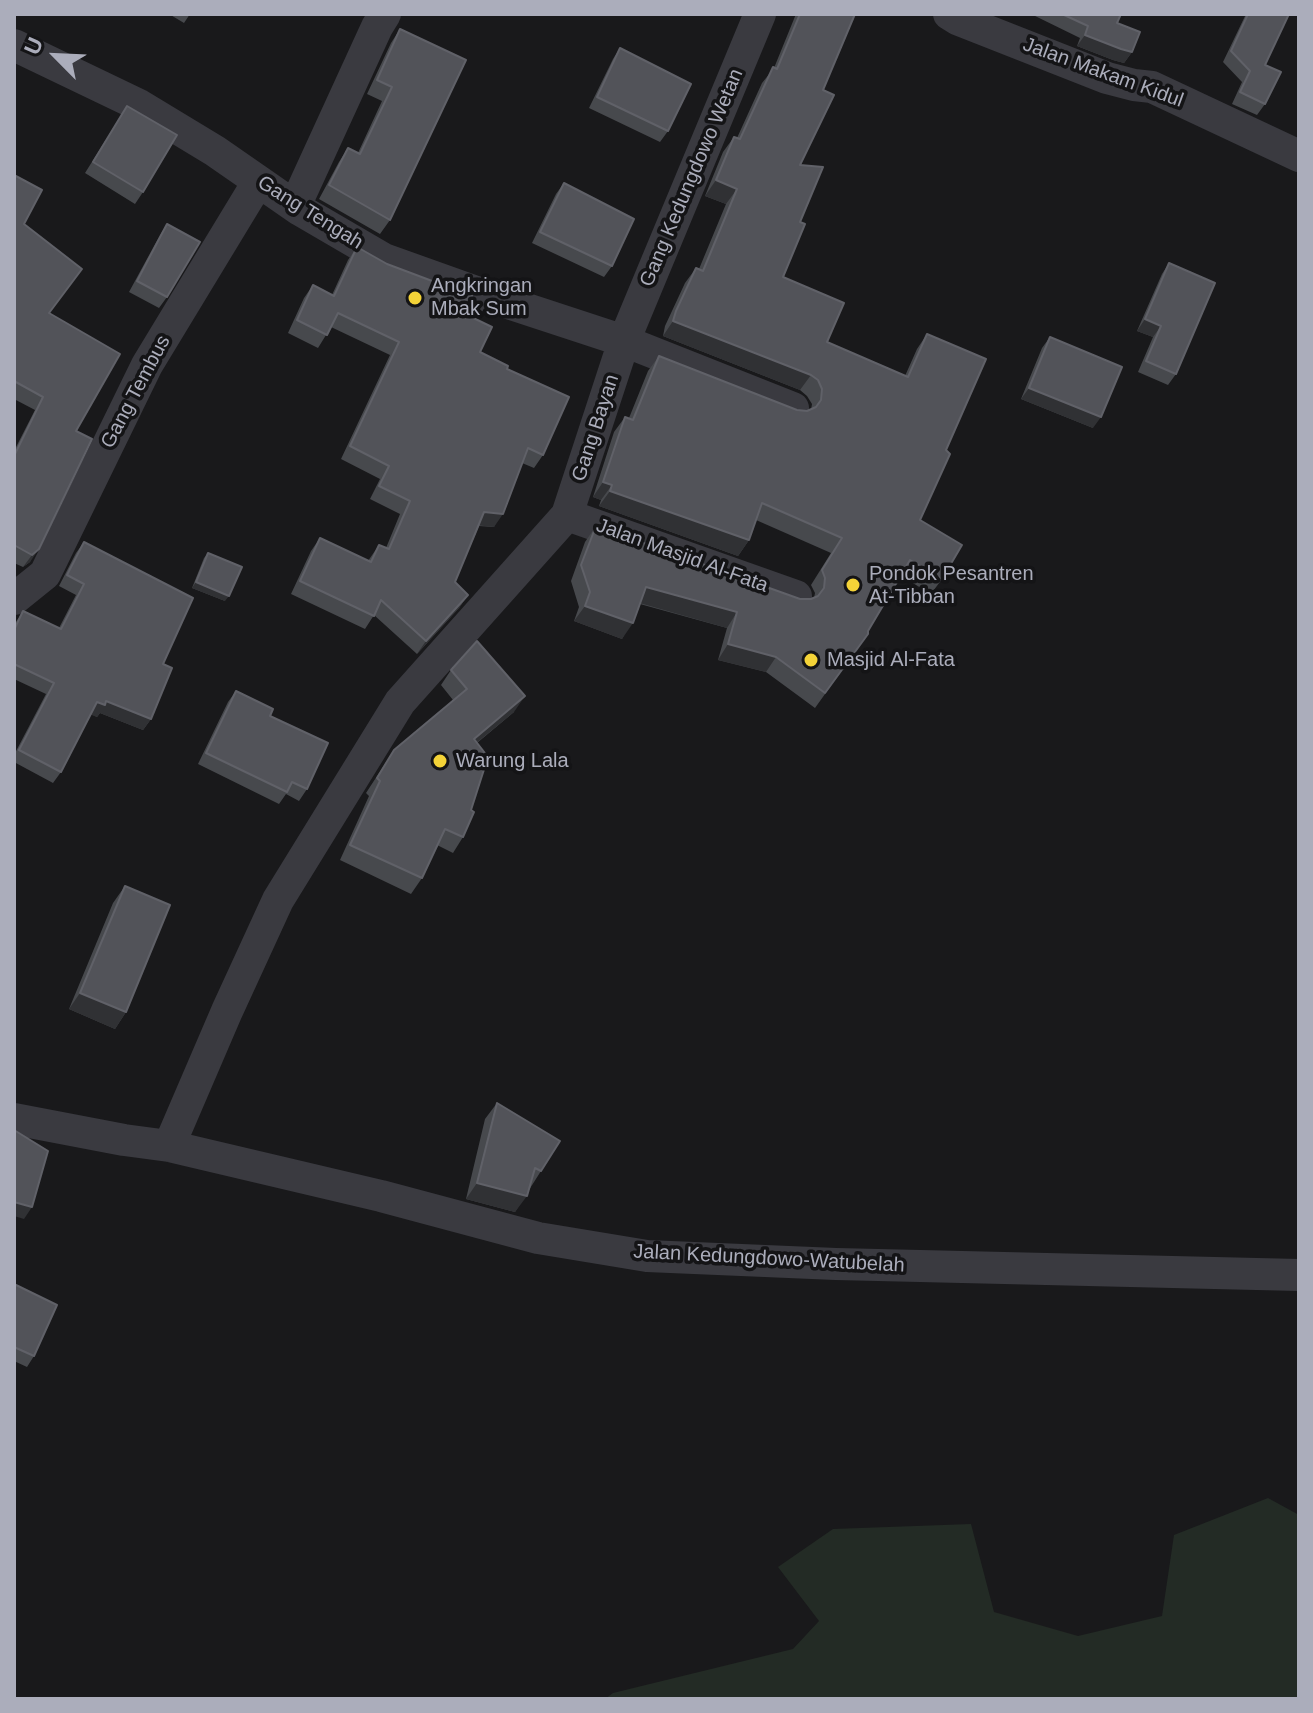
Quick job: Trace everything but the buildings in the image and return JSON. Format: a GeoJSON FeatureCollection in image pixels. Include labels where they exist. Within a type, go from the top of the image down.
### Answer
{"type":"FeatureCollection","features":[{"type":"Feature","properties":{"kind":"street"},"geometry":{"type":"LineString","coordinates":[[295,206],[385,14]]}},
{"type":"Feature","properties":{"kind":"street","name":"Gang Kedungdowo Wetan"},"geometry":{"type":"LineString","coordinates":[[624,341],[760,14]]}},
{"type":"Feature","properties":{"kind":"street","name":"Jalan Makam Kidul"},"geometry":{"type":"LineString","coordinates":[[949,14],[1107,78],[1152,87],[1299,156]]}},
{"type":"Feature","properties":{"kind":"street","name":"Gang Tengah"},"geometry":{"type":"LineString","coordinates":[[14,45],[139,105],[215,151],[295,206],[384,259],[624,341],[793,408]]}},
{"type":"Feature","properties":{"kind":"street","name":"Gang Tembus"},"geometry":{"type":"LineString","coordinates":[[14,599],[45,574],[147,365],[258,182]]}},
{"type":"Feature","properties":{"kind":"street","name":"Gang Bayan"},"geometry":{"type":"LineString","coordinates":[[567,515],[624,341]]}},
{"type":"Feature","properties":{"kind":"street"},"geometry":{"type":"LineString","coordinates":[[169,1146],[278,900],[400,702],[567,515]]}},
{"type":"Feature","properties":{"kind":"street","name":"Jalan Masjid Al-Fata"},"geometry":{"type":"LineString","coordinates":[[567,515],[796,596]]}},
{"type":"Feature","properties":{"kind":"street","name":"Jalan Kedungdowo-Watubelah"},"geometry":{"type":"LineString","coordinates":[[14,1119],[169,1146],[381,1196],[538,1238],[647,1256],[836,1264],[1299,1275]]}},
{"type":"Feature","properties":{"kind":"shaded area"},"geometry":{"type":"Polygon","coordinates":[[[1268,1498],[1299,1515],[1299,1699],[605,1699],[613,1693],[793,1649],[819,1621],[778,1567],[833,1529],[971,1524],[994,1612],[1078,1636],[1162,1616],[1174,1535],[1268,1498]]]}},
{"type":"Feature","properties":{"kind":"place","name":"Angkringan Mbak Sum"},"geometry":{"type":"Point","coordinates":[415,298]}},
{"type":"Feature","properties":{"kind":"place","name":"Pondok Pesantren At-Tibban"},"geometry":{"type":"Point","coordinates":[853,585]}},
{"type":"Feature","properties":{"kind":"place","name":"Masjid Al-Fata"},"geometry":{"type":"Point","coordinates":[811,660]}},
{"type":"Feature","properties":{"kind":"place","name":"Warung Lala"},"geometry":{"type":"Point","coordinates":[440,761]}}]}
